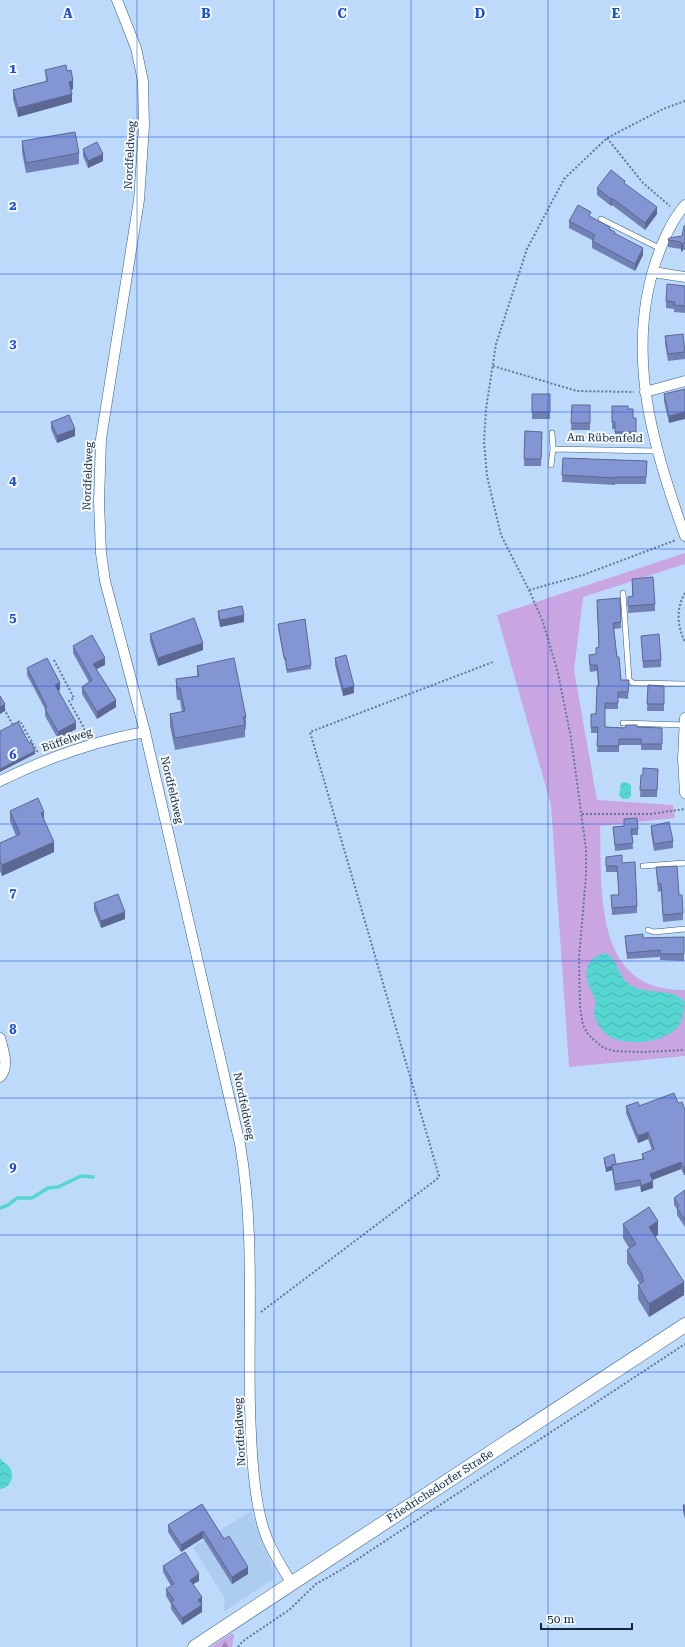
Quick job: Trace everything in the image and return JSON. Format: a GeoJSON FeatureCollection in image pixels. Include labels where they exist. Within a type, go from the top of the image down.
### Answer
{"type":"FeatureCollection","features":[{"type":"Feature","properties":{"kind":"main road","name":"Friedrichsdorfer Straße"},"geometry":{"type":"LineString","coordinates":[[195,1647],[685,1325]]}},
{"type":"Feature","properties":{"kind":"street","name":"Nordfeldweg"},"geometry":{"type":"LineString","coordinates":[[117,0],[136,48],[142,75],[144,126],[139,200],[102,439],[99,531],[105,581],[145,732],[240,1144],[248,1202],[250,1424],[256,1491],[264,1532],[276,1558],[292,1584]]}},
{"type":"Feature","properties":{"kind":"street","name":"Am Rübenfeld"},"geometry":{"type":"LineString","coordinates":[[681,538],[657,451],[645,392],[642,358],[643,322],[653,272],[669,228],[685,204]]}},
{"type":"Feature","properties":{"kind":"street"},"geometry":{"type":"LineString","coordinates":[[653,272],[685,277]]}},
{"type":"Feature","properties":{"kind":"street"},"geometry":{"type":"LineString","coordinates":[[645,392],[685,381]]}},
{"type":"Feature","properties":{"kind":"street"},"geometry":{"type":"LineString","coordinates":[[685,722],[685,793]]}},
{"type":"Feature","properties":{"kind":"street","name":"Büffelweg"},"geometry":{"type":"LineString","coordinates":[[0,781],[43,761],[88,745],[145,732]]}},
{"type":"Feature","properties":{"kind":"street"},"geometry":{"type":"LineString","coordinates":[[0,1038],[5,1064],[4,1071],[0,1077]]}},
{"type":"Feature","properties":{"kind":"lane"},"geometry":{"type":"LineString","coordinates":[[601,219],[661,249]]}},
{"type":"Feature","properties":{"kind":"lane"},"geometry":{"type":"LineString","coordinates":[[551,465],[553,449],[552,433]]}},
{"type":"Feature","properties":{"kind":"lane","name":"Am Rübenfeld"},"geometry":{"type":"LineString","coordinates":[[553,449],[657,451]]}},
{"type":"Feature","properties":{"kind":"lane"},"geometry":{"type":"LineString","coordinates":[[623,593],[629,680],[633,683],[685,684]]}},
{"type":"Feature","properties":{"kind":"lane"},"geometry":{"type":"LineString","coordinates":[[623,723],[685,722]]}},
{"type":"Feature","properties":{"kind":"lane"},"geometry":{"type":"LineString","coordinates":[[643,866],[685,863]]}},
{"type":"Feature","properties":{"kind":"lane"},"geometry":{"type":"LineString","coordinates":[[648,930],[654,932],[685,929]]}},
{"type":"Feature","properties":{"kind":"path"},"geometry":{"type":"LineString","coordinates":[[685,101],[663,109],[607,138],[564,179],[527,249],[496,344],[486,409],[484,442],[487,476],[501,535],[530,590],[543,622],[558,673],[571,738],[586,849],[586,876],[579,976],[580,1008],[583,1025],[588,1034],[594,1040],[604,1048],[614,1051],[642,1052],[685,1050]]}},
{"type":"Feature","properties":{"kind":"path"},"geometry":{"type":"LineString","coordinates":[[607,138],[643,183],[678,213]]}},
{"type":"Feature","properties":{"kind":"path"},"geometry":{"type":"LineString","coordinates":[[493,366],[577,391],[645,392]]}},
{"type":"Feature","properties":{"kind":"path"},"geometry":{"type":"LineString","coordinates":[[530,590],[583,575],[681,538]]}},
{"type":"Feature","properties":{"kind":"path"},"geometry":{"type":"LineString","coordinates":[[685,593],[680,604],[678,618],[679,628],[685,642]]}},
{"type":"Feature","properties":{"kind":"path"},"geometry":{"type":"LineString","coordinates":[[54,660],[74,698],[69,701],[83,726],[88,745]]}},
{"type":"Feature","properties":{"kind":"path"},"geometry":{"type":"LineString","coordinates":[[250,1313],[264,1312],[437,1179],[438,1176],[310,732],[493,662]]}},
{"type":"Feature","properties":{"kind":"path"},"geometry":{"type":"LineString","coordinates":[[4,708],[13,725],[20,721],[43,761]]}},
{"type":"Feature","properties":{"kind":"path"},"geometry":{"type":"LineString","coordinates":[[582,814],[651,814],[685,809]]}},
{"type":"Feature","properties":{"kind":"path"},"geometry":{"type":"LineString","coordinates":[[238,1647],[289,1610],[316,1584],[341,1570],[685,1344]]}},
{"type":"Feature","properties":{"kind":"shaded area"},"geometry":{"type":"Polygon","coordinates":[[[251,1511],[271,1561],[273,1577],[271,1581],[223,1612],[225,1599],[193,1547],[251,1511]]]}},
{"type":"Feature","properties":{"kind":"green space"},"geometry":{"type":"Polygon","coordinates":[[[685,553],[685,564],[583,597],[574,670],[597,800],[673,805],[675,818],[600,826],[601,879],[609,933],[618,956],[633,974],[655,986],[685,990],[685,1056],[569,1067],[551,805],[497,615],[685,553]]]}},
{"type":"Feature","properties":{"kind":"green space"},"geometry":{"type":"Polygon","coordinates":[[[232,1633],[234,1635],[232,1647],[211,1647],[232,1633]]]}},
{"type":"Feature","properties":{"kind":"water"},"geometry":{"type":"Polygon","coordinates":[[[625,782],[631,785],[631,796],[628,799],[623,799],[619,795],[621,783],[625,782]]]}},
{"type":"Feature","properties":{"kind":"water"},"geometry":{"type":"Polygon","coordinates":[[[606,953],[614,960],[627,983],[638,989],[674,994],[685,1002],[682,1019],[677,1028],[661,1038],[640,1042],[618,1040],[609,1036],[602,1030],[595,1016],[594,1010],[596,1002],[588,982],[587,969],[588,965],[593,959],[606,953]]]}},
{"type":"Feature","properties":{"kind":"water"},"geometry":{"type":"Polygon","coordinates":[[[0,1458],[10,1468],[12,1478],[11,1482],[6,1487],[0,1489],[0,1458]]]}},
{"type":"Feature","properties":{"kind":"building"},"geometry":{"type":"Polygon","coordinates":[[[66,65],[67,71],[71,70],[73,81],[69,82],[72,94],[18,108],[13,90],[48,81],[45,70],[66,65]]]}},
{"type":"Feature","properties":{"kind":"building"},"geometry":{"type":"Polygon","coordinates":[[[75,132],[79,153],[26,163],[22,141],[75,132]]]}},
{"type":"Feature","properties":{"kind":"building"},"geometry":{"type":"Polygon","coordinates":[[[97,142],[103,154],[88,161],[83,149],[97,142]]]}},
{"type":"Feature","properties":{"kind":"building"},"geometry":{"type":"Polygon","coordinates":[[[611,170],[625,181],[624,183],[657,207],[645,223],[597,188],[611,170]]]}},
{"type":"Feature","properties":{"kind":"building"},"geometry":{"type":"Polygon","coordinates":[[[578,205],[591,212],[589,216],[610,227],[609,229],[615,232],[614,233],[643,248],[635,264],[592,241],[595,235],[569,221],[578,205]]]}},
{"type":"Feature","properties":{"kind":"building"},"geometry":{"type":"Polygon","coordinates":[[[684,226],[685,243],[681,245],[681,242],[668,240],[669,238],[682,236],[684,226]]]}},
{"type":"Feature","properties":{"kind":"building"},"geometry":{"type":"Polygon","coordinates":[[[667,284],[685,286],[685,306],[674,305],[675,302],[666,301],[667,284]]]}},
{"type":"Feature","properties":{"kind":"building"},"geometry":{"type":"Polygon","coordinates":[[[683,334],[685,352],[668,354],[665,336],[683,334]]]}},
{"type":"Feature","properties":{"kind":"building"},"geometry":{"type":"Polygon","coordinates":[[[685,389],[685,412],[669,416],[664,394],[685,389]]]}},
{"type":"Feature","properties":{"kind":"building"},"geometry":{"type":"Polygon","coordinates":[[[532,394],[550,394],[550,412],[532,412],[532,394]]]}},
{"type":"Feature","properties":{"kind":"building"},"geometry":{"type":"Polygon","coordinates":[[[572,405],[590,405],[590,423],[571,423],[572,405]]]}},
{"type":"Feature","properties":{"kind":"building"},"geometry":{"type":"Polygon","coordinates":[[[612,406],[628,406],[628,409],[633,409],[633,418],[636,418],[636,432],[615,432],[615,422],[612,422],[612,406]]]}},
{"type":"Feature","properties":{"kind":"building"},"geometry":{"type":"Polygon","coordinates":[[[69,415],[75,429],[57,436],[51,422],[69,415]]]}},
{"type":"Feature","properties":{"kind":"building"},"geometry":{"type":"Polygon","coordinates":[[[525,431],[542,432],[541,459],[524,459],[525,431]]]}},
{"type":"Feature","properties":{"kind":"building"},"geometry":{"type":"Polygon","coordinates":[[[563,458],[647,461],[646,477],[615,478],[562,475],[563,458]]]}},
{"type":"Feature","properties":{"kind":"building"},"geometry":{"type":"Polygon","coordinates":[[[653,577],[655,604],[628,606],[628,597],[633,596],[632,579],[653,577]]]}},
{"type":"Feature","properties":{"kind":"building"},"geometry":{"type":"Polygon","coordinates":[[[620,598],[621,622],[613,623],[617,657],[619,657],[621,680],[629,680],[628,692],[618,692],[618,703],[605,703],[605,727],[625,728],[626,725],[637,725],[637,727],[662,728],[662,744],[641,744],[641,739],[619,739],[619,746],[597,746],[598,727],[591,727],[591,714],[596,714],[597,686],[599,686],[597,665],[590,665],[589,655],[596,654],[596,648],[599,647],[597,600],[620,598]]]}},
{"type":"Feature","properties":{"kind":"building"},"geometry":{"type":"Polygon","coordinates":[[[242,606],[244,615],[220,620],[218,611],[242,606]]]}},
{"type":"Feature","properties":{"kind":"building"},"geometry":{"type":"Polygon","coordinates":[[[194,618],[203,643],[158,658],[150,634],[194,618]]]}},
{"type":"Feature","properties":{"kind":"building"},"geometry":{"type":"Polygon","coordinates":[[[305,619],[311,665],[287,670],[278,624],[305,619]]]}},
{"type":"Feature","properties":{"kind":"building"},"geometry":{"type":"Polygon","coordinates":[[[659,634],[661,660],[643,661],[641,636],[659,634]]]}},
{"type":"Feature","properties":{"kind":"building"},"geometry":{"type":"Polygon","coordinates":[[[92,635],[105,658],[93,664],[116,700],[97,712],[82,687],[92,680],[73,646],[92,635]]]}},
{"type":"Feature","properties":{"kind":"building"},"geometry":{"type":"Polygon","coordinates":[[[346,655],[354,686],[343,689],[335,658],[346,655]]]}},
{"type":"Feature","properties":{"kind":"building"},"geometry":{"type":"Polygon","coordinates":[[[47,658],[60,683],[55,685],[76,722],[58,732],[45,709],[47,707],[27,668],[47,658]]]}},
{"type":"Feature","properties":{"kind":"building"},"geometry":{"type":"Polygon","coordinates":[[[234,658],[246,717],[243,717],[245,725],[175,738],[170,714],[185,711],[180,688],[177,688],[176,679],[199,676],[197,666],[234,658]]]}},
{"type":"Feature","properties":{"kind":"building"},"geometry":{"type":"Polygon","coordinates":[[[648,685],[664,686],[664,704],[647,704],[648,685]]]}},
{"type":"Feature","properties":{"kind":"building"},"geometry":{"type":"Polygon","coordinates":[[[0,696],[5,704],[0,707],[0,696]]]}},
{"type":"Feature","properties":{"kind":"building"},"geometry":{"type":"Polygon","coordinates":[[[18,722],[35,751],[0,769],[0,731],[18,722]]]}},
{"type":"Feature","properties":{"kind":"building"},"geometry":{"type":"Polygon","coordinates":[[[643,768],[658,769],[657,790],[640,790],[643,768]]]}},
{"type":"Feature","properties":{"kind":"building"},"geometry":{"type":"Polygon","coordinates":[[[38,798],[44,812],[41,813],[54,842],[2,865],[0,861],[0,843],[20,834],[10,811],[38,798]]]}},
{"type":"Feature","properties":{"kind":"building"},"geometry":{"type":"Polygon","coordinates":[[[637,818],[638,829],[631,829],[633,843],[615,845],[613,827],[624,826],[624,819],[637,818]]]}},
{"type":"Feature","properties":{"kind":"building"},"geometry":{"type":"Polygon","coordinates":[[[669,822],[673,841],[654,844],[651,826],[669,822]]]}},
{"type":"Feature","properties":{"kind":"building"},"geometry":{"type":"Polygon","coordinates":[[[622,855],[622,863],[635,862],[637,906],[612,908],[611,895],[619,895],[617,866],[606,866],[606,857],[622,855]]]}},
{"type":"Feature","properties":{"kind":"building"},"geometry":{"type":"Polygon","coordinates":[[[677,866],[679,895],[682,895],[683,913],[663,915],[661,884],[658,884],[656,867],[677,866]]]}},
{"type":"Feature","properties":{"kind":"building"},"geometry":{"type":"Polygon","coordinates":[[[118,894],[125,912],[101,921],[94,903],[118,894]]]}},
{"type":"Feature","properties":{"kind":"building"},"geometry":{"type":"Polygon","coordinates":[[[643,934],[643,938],[684,937],[684,954],[660,954],[660,950],[627,953],[625,936],[643,934]]]}},
{"type":"Feature","properties":{"kind":"building"},"geometry":{"type":"Polygon","coordinates":[[[674,1093],[678,1103],[682,1102],[685,1110],[685,1168],[681,1162],[650,1174],[653,1181],[641,1186],[640,1180],[615,1184],[612,1165],[644,1159],[642,1154],[654,1149],[648,1132],[638,1136],[626,1106],[638,1102],[639,1106],[674,1093]]]}},
{"type":"Feature","properties":{"kind":"building"},"geometry":{"type":"Polygon","coordinates":[[[614,1154],[616,1164],[606,1168],[604,1158],[614,1154]]]}},
{"type":"Feature","properties":{"kind":"building"},"geometry":{"type":"Polygon","coordinates":[[[685,1190],[685,1220],[677,1208],[679,1206],[674,1198],[685,1190]]]}},
{"type":"Feature","properties":{"kind":"building"},"geometry":{"type":"Polygon","coordinates":[[[649,1207],[658,1221],[649,1227],[684,1282],[649,1304],[638,1285],[644,1281],[643,1276],[627,1250],[636,1244],[623,1224],[649,1207]]]}},
{"type":"Feature","properties":{"kind":"building"},"geometry":{"type":"Polygon","coordinates":[[[202,1504],[224,1539],[229,1536],[248,1567],[232,1577],[203,1531],[181,1545],[168,1525],[202,1504]]]}},
{"type":"Feature","properties":{"kind":"building"},"geometry":{"type":"Polygon","coordinates":[[[185,1552],[199,1574],[190,1580],[202,1597],[198,1600],[202,1605],[182,1618],[171,1602],[174,1600],[166,1589],[174,1584],[163,1566],[185,1552]]]}},
{"type":"Feature","properties":{"kind":"waterway"},"geometry":{"type":"LineString","coordinates":[[0,1208],[8,1205],[17,1198],[32,1198],[48,1188],[58,1187],[81,1176],[93,1177]]}}]}
